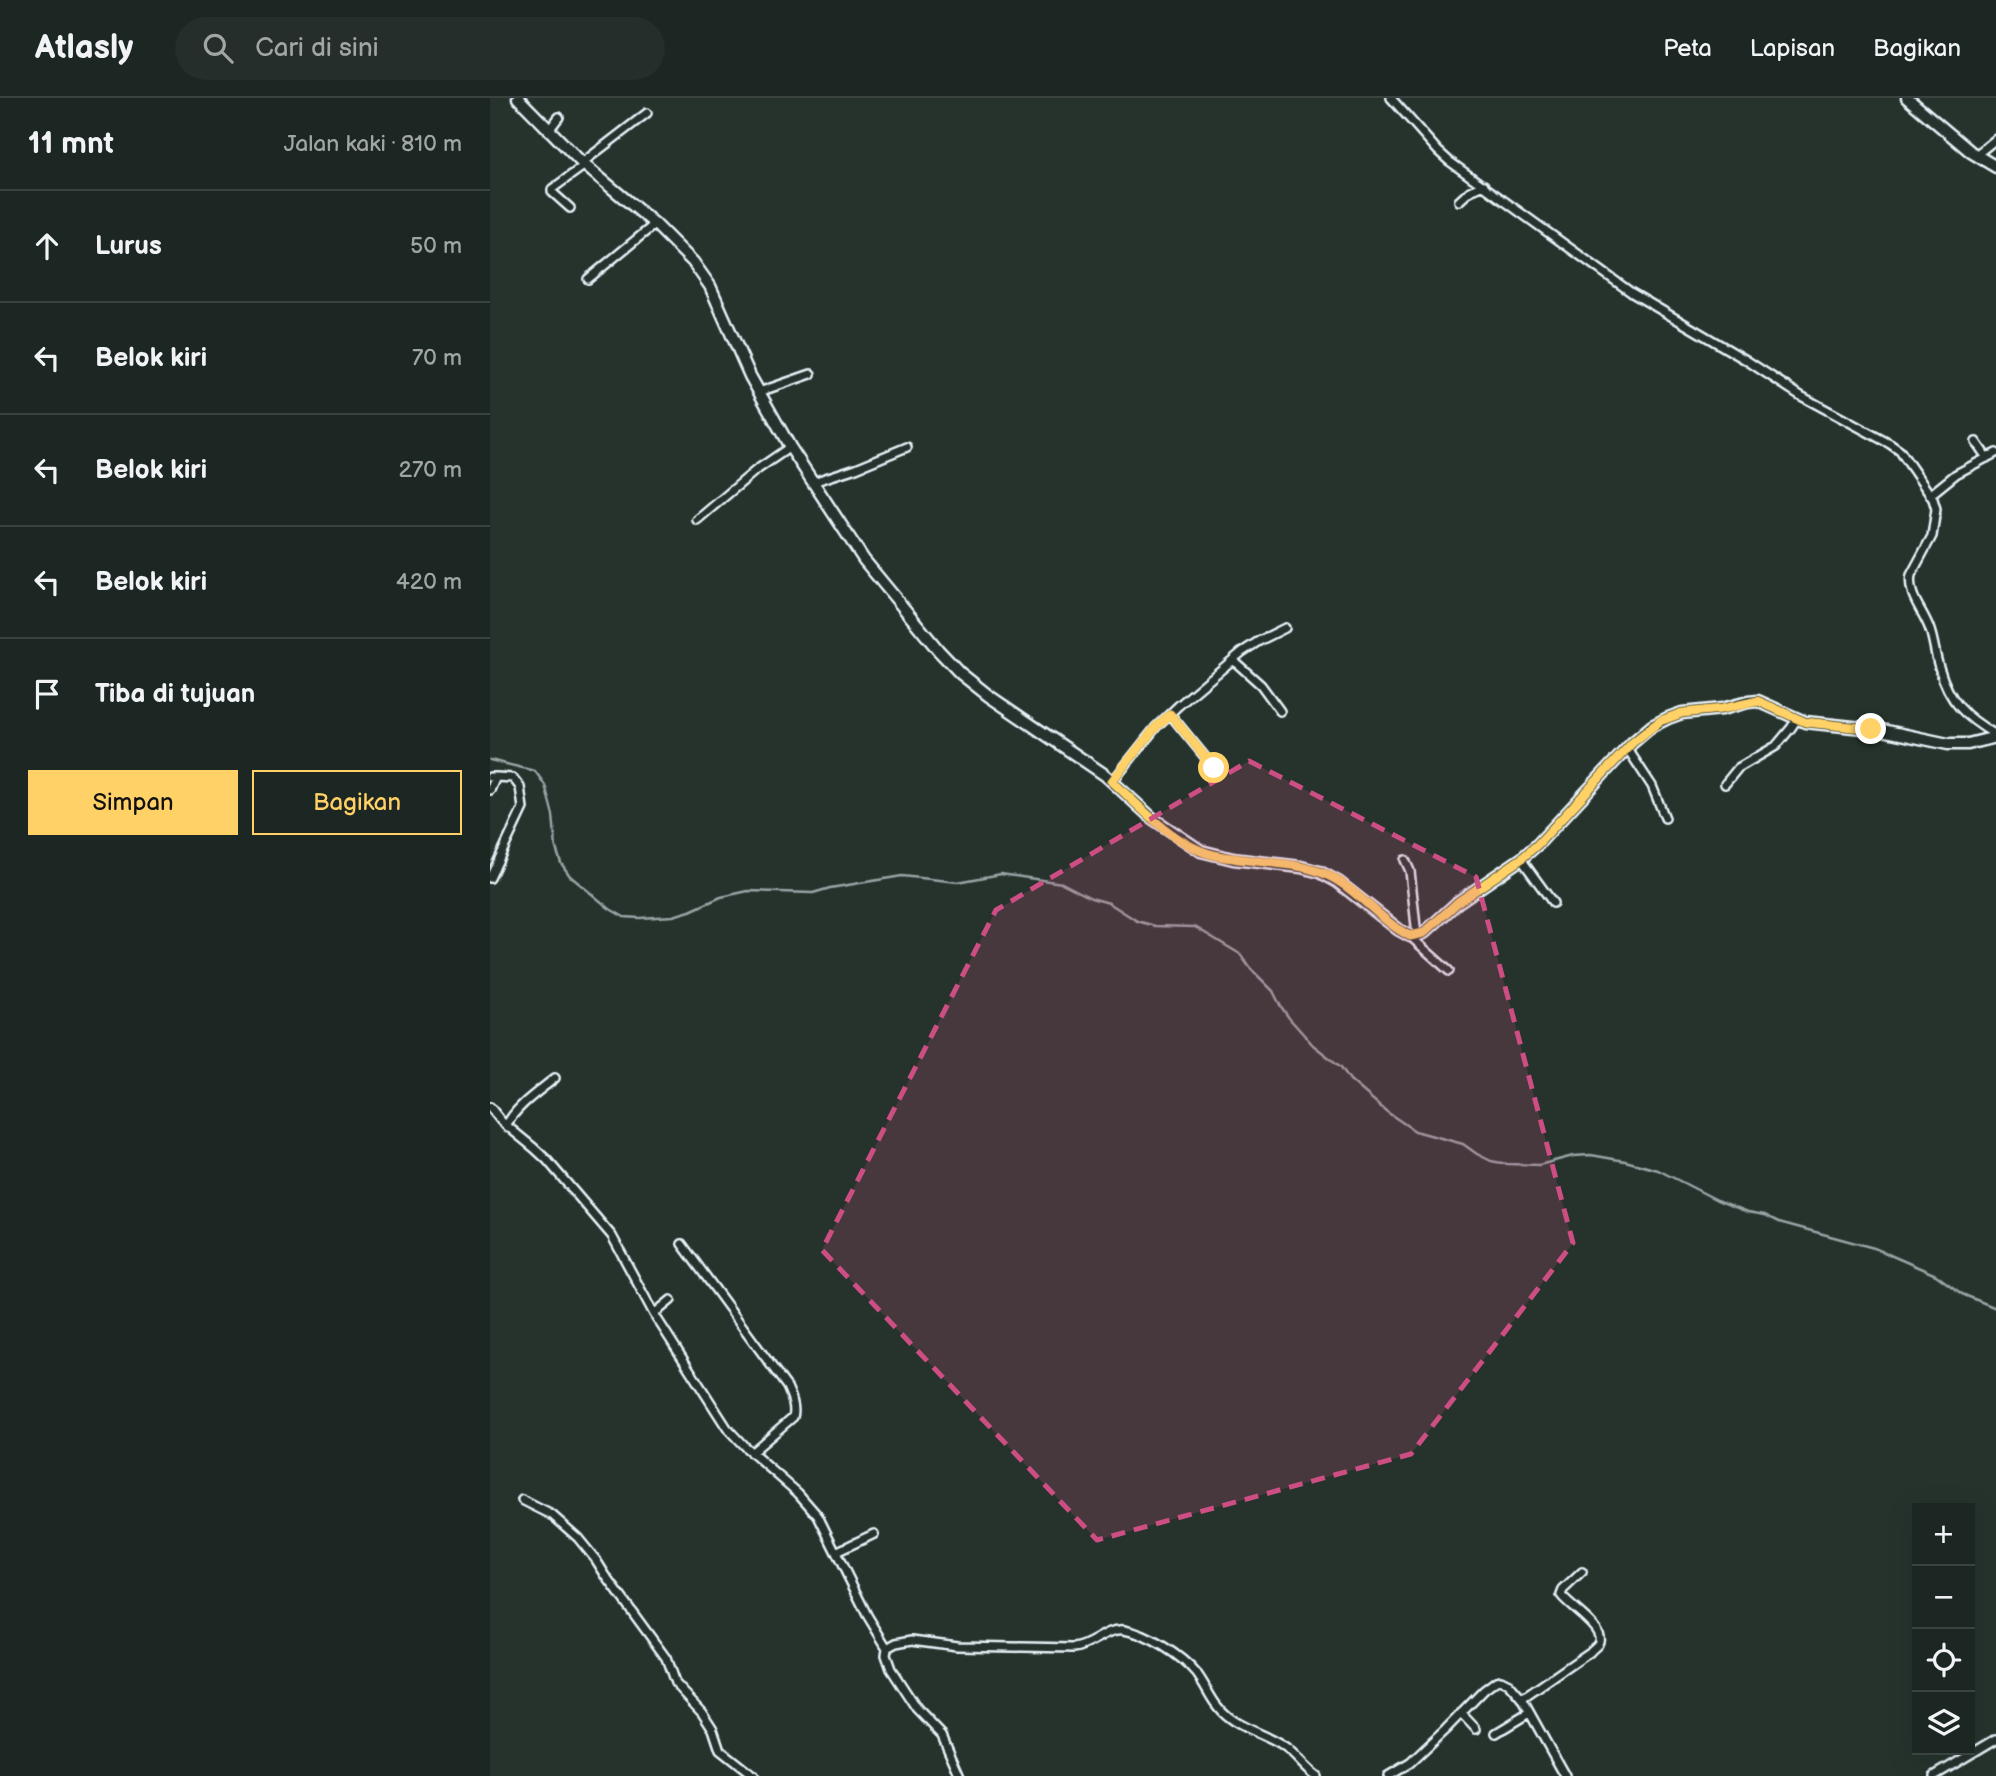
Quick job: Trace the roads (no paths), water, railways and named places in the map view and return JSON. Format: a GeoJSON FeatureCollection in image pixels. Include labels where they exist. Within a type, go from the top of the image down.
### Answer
{"type":"FeatureCollection","features":[{"type":"Feature","properties":{"kind":"street"},"geometry":{"type":"LineString","coordinates":[[518,98],[584,164],[655,224],[693,262],[710,286],[744,365],[790,447],[864,560],[918,627],[960,673],[1112,781],[1152,818],[1201,851],[1320,872],[1338,882],[1399,930],[1413,936],[1449,971]]}},
{"type":"Feature","properties":{"kind":"street"},"geometry":{"type":"LineString","coordinates":[[1391,98],[1438,151],[1632,293],[1746,360],[1801,396],[1900,452],[1930,495],[1936,509],[1932,536],[1911,575],[1912,594],[1930,629],[1938,666],[1949,695],[1967,715],[1996,736]]}},
{"type":"Feature","properties":{"kind":"street"},"geometry":{"type":"LineString","coordinates":[[1907,98],[1976,155],[1996,167]]}},
{"type":"Feature","properties":{"kind":"street"},"geometry":{"type":"LineString","coordinates":[[570,208],[552,189],[647,113]]}},
{"type":"Feature","properties":{"kind":"street"},"geometry":{"type":"LineString","coordinates":[[549,131],[559,117]]}},
{"type":"Feature","properties":{"kind":"street"},"geometry":{"type":"LineString","coordinates":[[1976,155],[1996,139]]}},
{"type":"Feature","properties":{"kind":"street"},"geometry":{"type":"LineString","coordinates":[[1459,201],[1470,191],[1484,185]]}},
{"type":"Feature","properties":{"kind":"street"},"geometry":{"type":"LineString","coordinates":[[588,279],[655,224]]}},
{"type":"Feature","properties":{"kind":"street"},"geometry":{"type":"LineString","coordinates":[[759,392],[811,374]]}},
{"type":"Feature","properties":{"kind":"street"},"geometry":{"type":"LineString","coordinates":[[1976,442],[1986,457]]}},
{"type":"Feature","properties":{"kind":"street"},"geometry":{"type":"LineString","coordinates":[[697,520],[755,471],[790,447]]}},
{"type":"Feature","properties":{"kind":"street"},"geometry":{"type":"LineString","coordinates":[[813,482],[876,461],[907,447]]}},
{"type":"Feature","properties":{"kind":"street"},"geometry":{"type":"LineString","coordinates":[[1930,495],[1956,474],[1996,453]]}},
{"type":"Feature","properties":{"kind":"street"},"geometry":{"type":"LineString","coordinates":[[1112,781],[1170,714],[1233,660],[1259,641],[1285,628]]}},
{"type":"Feature","properties":{"kind":"street"},"geometry":{"type":"LineString","coordinates":[[1233,660],[1262,685],[1280,711]]}},
{"type":"Feature","properties":{"kind":"street"},"geometry":{"type":"LineString","coordinates":[[1413,936],[1424,933],[1475,890],[1521,859],[1627,747],[1660,721],[1682,713],[1722,709],[1758,701],[1797,719],[1818,724],[1882,730],[1948,744],[1968,744],[1996,736]]}},
{"type":"Feature","properties":{"kind":"street"},"geometry":{"type":"LineString","coordinates":[[1170,714],[1214,768]]}},
{"type":"Feature","properties":{"kind":"street"},"geometry":{"type":"LineString","coordinates":[[1725,784],[1738,768],[1776,746],[1797,719]]}},
{"type":"Feature","properties":{"kind":"street"},"geometry":{"type":"LineString","coordinates":[[1627,747],[1653,786],[1665,818]]}},
{"type":"Feature","properties":{"kind":"street"},"geometry":{"type":"LineString","coordinates":[[490,790],[493,777],[513,778],[520,787],[523,808],[490,878]]}},
{"type":"Feature","properties":{"kind":"street"},"geometry":{"type":"LineString","coordinates":[[1521,859],[1553,903]]}},
{"type":"Feature","properties":{"kind":"street"},"geometry":{"type":"LineString","coordinates":[[1405,860],[1410,871],[1413,936]]}},
{"type":"Feature","properties":{"kind":"street"},"geometry":{"type":"LineString","coordinates":[[506,1126],[528,1100],[555,1078]]}},
{"type":"Feature","properties":{"kind":"street"},"geometry":{"type":"LineString","coordinates":[[490,1107],[506,1126],[547,1160],[580,1202],[604,1226],[619,1247],[654,1314],[735,1437],[813,1509],[867,1615],[887,1647],[886,1655],[891,1669],[917,1709],[942,1735],[960,1776]]}},
{"type":"Feature","properties":{"kind":"street"},"geometry":{"type":"LineString","coordinates":[[682,1244],[792,1397],[793,1417],[751,1453]]}},
{"type":"Feature","properties":{"kind":"street"},"geometry":{"type":"LineString","coordinates":[[654,1314],[671,1300]]}},
{"type":"Feature","properties":{"kind":"street"},"geometry":{"type":"LineString","coordinates":[[522,1500],[552,1515],[578,1538],[666,1658],[675,1683],[702,1712],[713,1729],[720,1750],[752,1776]]}},
{"type":"Feature","properties":{"kind":"street"},"geometry":{"type":"LineString","coordinates":[[836,1552],[874,1534]]}},
{"type":"Feature","properties":{"kind":"street"},"geometry":{"type":"LineString","coordinates":[[1521,1699],[1598,1644],[1600,1637],[1593,1625],[1561,1595],[1582,1572]]}},
{"type":"Feature","properties":{"kind":"street"},"geometry":{"type":"LineString","coordinates":[[887,1647],[912,1640],[957,1646],[1074,1648],[1087,1645],[1114,1631],[1127,1631],[1175,1653],[1196,1674],[1227,1717],[1285,1748],[1316,1776]]}},
{"type":"Feature","properties":{"kind":"street"},"geometry":{"type":"LineString","coordinates":[[1388,1776],[1410,1763],[1496,1681],[1509,1684],[1521,1699],[1565,1776]]}},
{"type":"Feature","properties":{"kind":"street"},"geometry":{"type":"LineString","coordinates":[[1461,1713],[1476,1729]]}},
{"type":"Feature","properties":{"kind":"street"},"geometry":{"type":"LineString","coordinates":[[1496,1733],[1529,1713]]}},
{"type":"Feature","properties":{"kind":"street"},"geometry":{"type":"LineString","coordinates":[[1934,1776],[1996,1739]]}},
{"type":"Feature","properties":{"kind":"waterway"},"geometry":{"type":"LineString","coordinates":[[490,760],[535,771],[545,785],[561,863],[570,876],[624,917],[673,916],[721,897],[748,891],[813,893],[902,876],[958,882],[1001,874],[1062,883],[1091,898],[1109,903],[1137,921],[1155,926],[1195,927],[1240,954],[1273,991],[1289,1018],[1313,1045],[1341,1067],[1350,1080],[1387,1112],[1415,1131],[1463,1144],[1491,1161],[1507,1164],[1539,1165],[1573,1156],[1591,1155],[1658,1170],[1717,1200],[1748,1212],[1874,1248],[1936,1275],[1962,1294],[1996,1308]]}}]}
